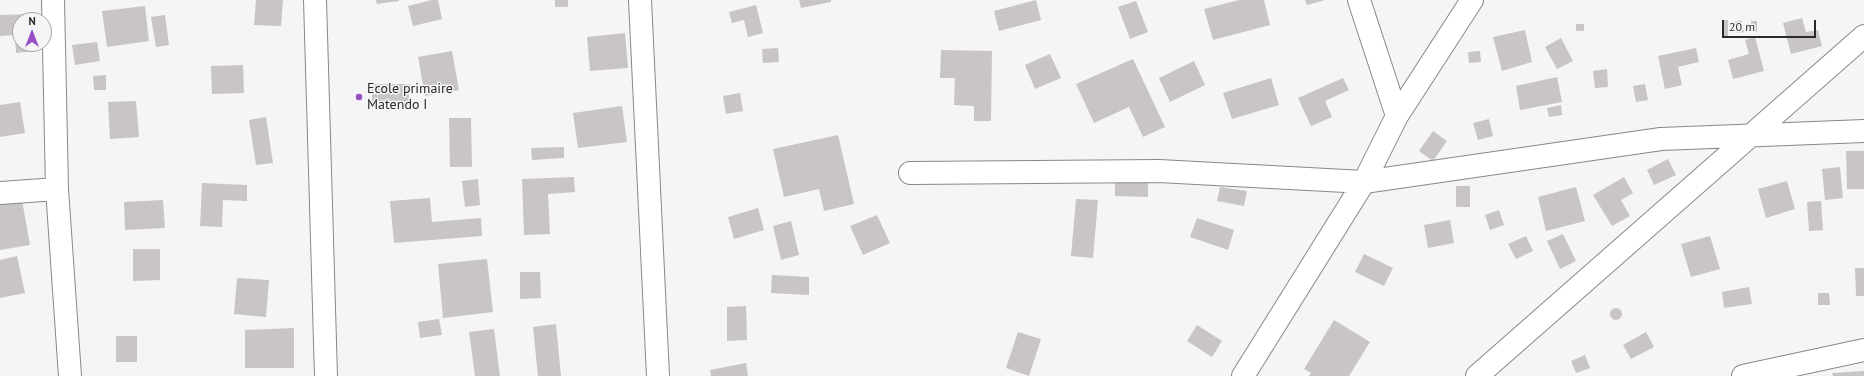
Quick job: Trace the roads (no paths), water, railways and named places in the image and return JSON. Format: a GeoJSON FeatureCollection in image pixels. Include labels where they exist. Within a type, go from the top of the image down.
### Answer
{"type":"FeatureCollection","features":[{"type":"Feature","properties":{"kind":"street"},"geometry":{"type":"LineString","coordinates":[[53,0],[57,189],[70,376]]}},
{"type":"Feature","properties":{"kind":"street"},"geometry":{"type":"LineString","coordinates":[[315,0],[326,376]]}},
{"type":"Feature","properties":{"kind":"street"},"geometry":{"type":"LineString","coordinates":[[640,0],[658,376]]}},
{"type":"Feature","properties":{"kind":"street"},"geometry":{"type":"LineString","coordinates":[[1359,0],[1396,116]]}},
{"type":"Feature","properties":{"kind":"street"},"geometry":{"type":"LineString","coordinates":[[1243,376],[1364,182],[1396,116],[1472,0]]}},
{"type":"Feature","properties":{"kind":"street"},"geometry":{"type":"LineString","coordinates":[[1477,376],[1864,36]]}},
{"type":"Feature","properties":{"kind":"street"},"geometry":{"type":"LineString","coordinates":[[910,173],[1159,171],[1364,182],[1661,139],[1864,130]]}},
{"type":"Feature","properties":{"kind":"street"},"geometry":{"type":"LineString","coordinates":[[0,193],[57,189]]}},
{"type":"Feature","properties":{"kind":"street"},"geometry":{"type":"LineString","coordinates":[[1743,376],[1864,350]]}},
{"type":"Feature","properties":{"kind":"place","name":"Ecole primaire Matendo I"},"geometry":{"type":"Point","coordinates":[359,97]}}]}
